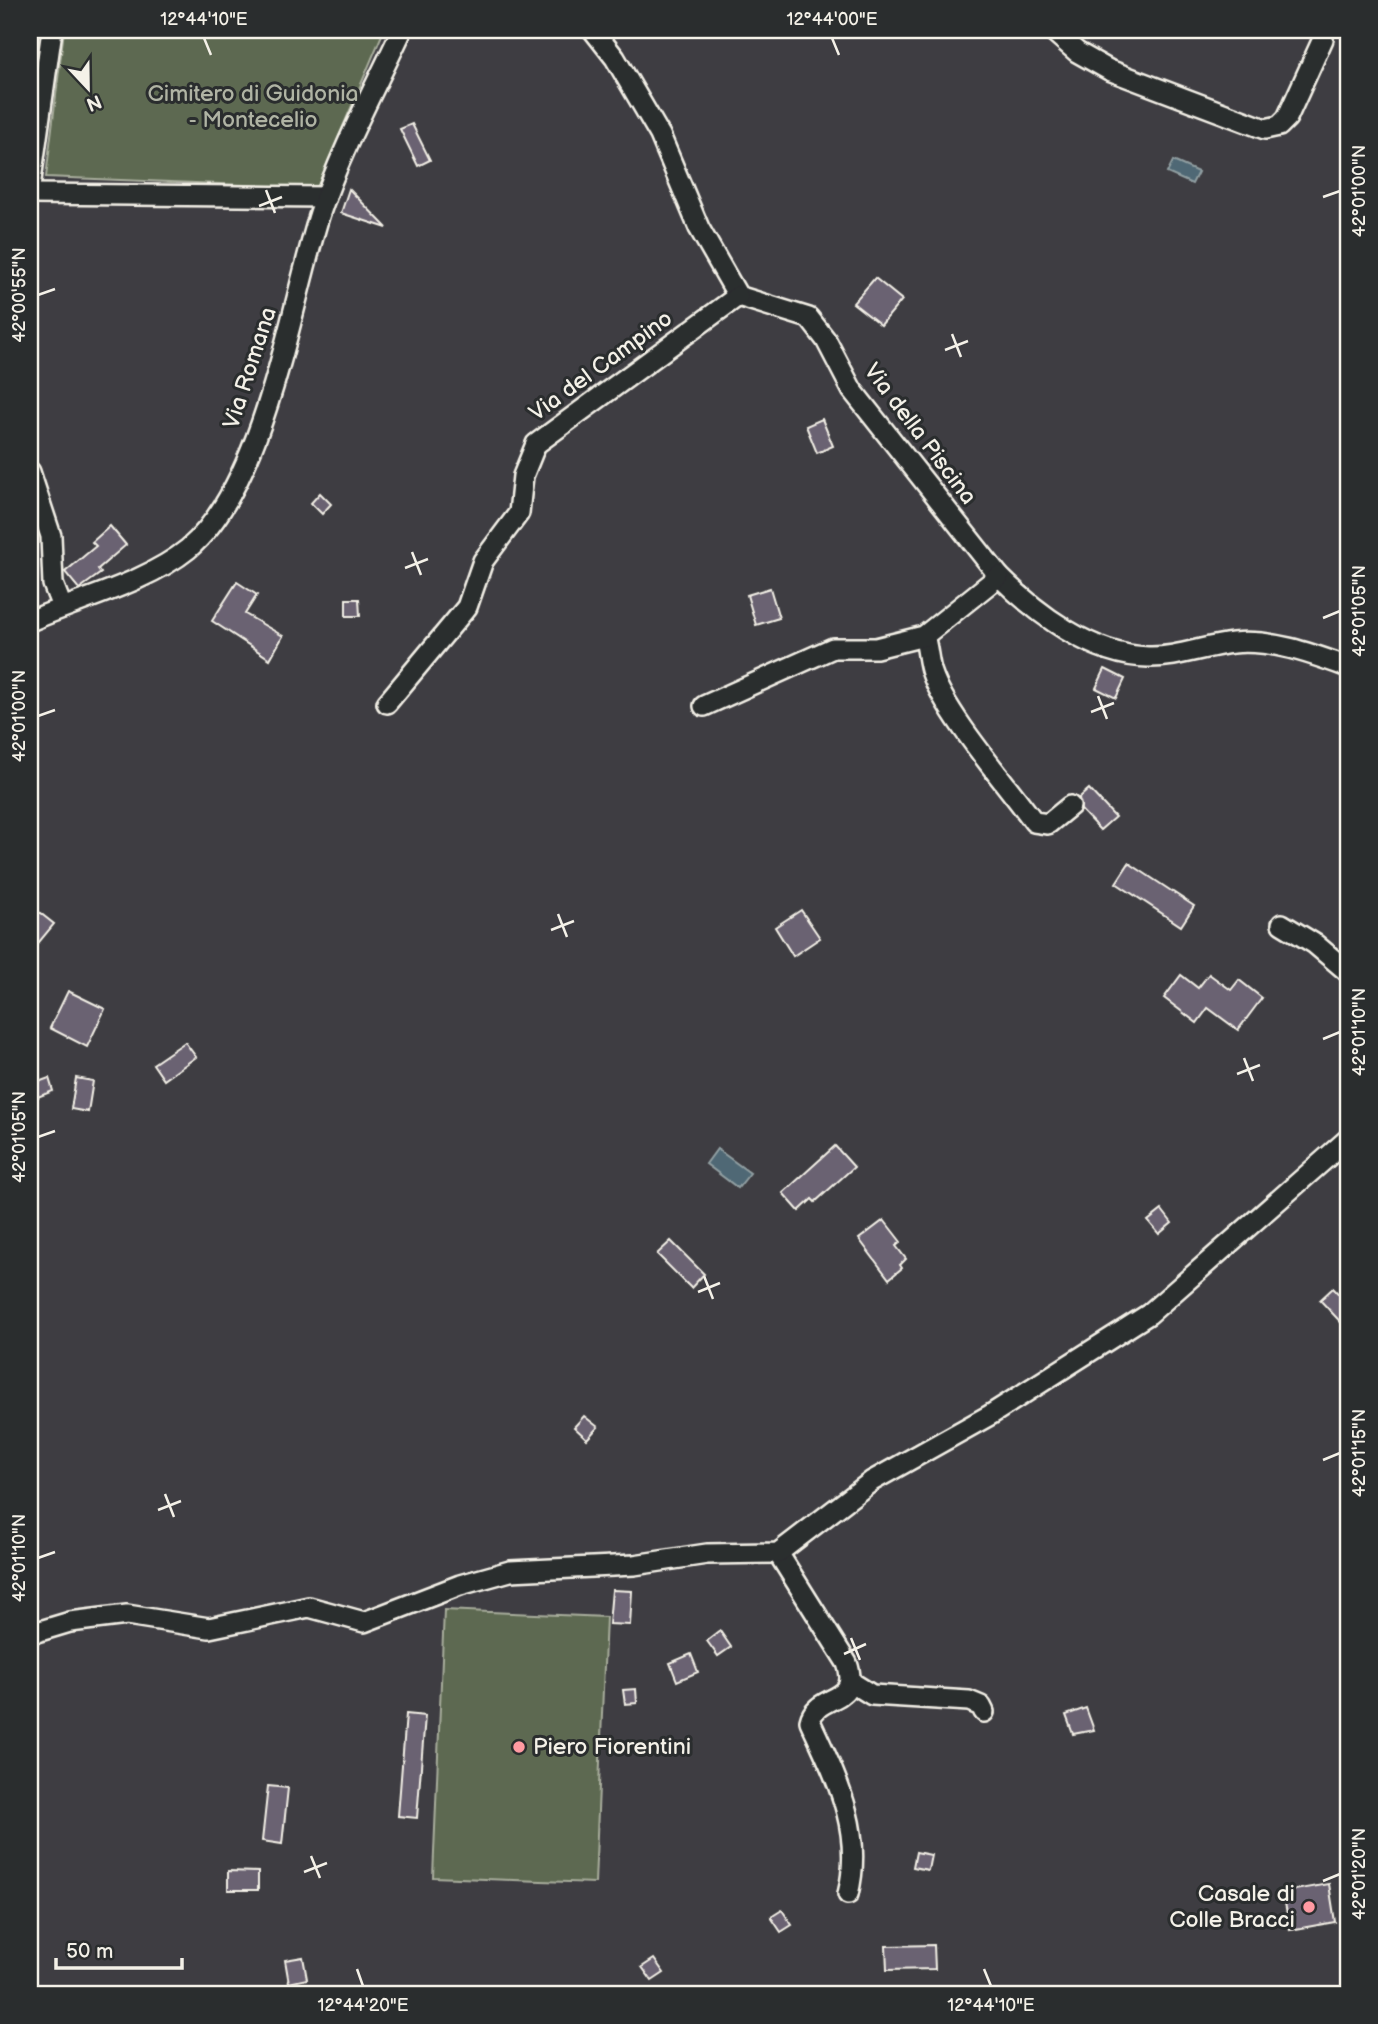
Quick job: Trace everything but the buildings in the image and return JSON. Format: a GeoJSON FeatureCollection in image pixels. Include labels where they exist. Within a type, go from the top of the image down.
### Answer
{"type":"FeatureCollection","features":[{"type":"Feature","properties":{"kind":"street"},"geometry":{"type":"LineString","coordinates":[[52,30],[33,192],[326,197]]}},
{"type":"Feature","properties":{"kind":"street","name":"Via Romana"},"geometry":{"type":"LineString","coordinates":[[30,621],[166,564],[190,547],[220,511],[248,453],[274,383],[326,197],[402,30]]}},
{"type":"Feature","properties":{"kind":"street"},"geometry":{"type":"LineString","coordinates":[[593,30],[615,58],[660,135],[699,228],[738,296]]}},
{"type":"Feature","properties":{"kind":"street"},"geometry":{"type":"LineString","coordinates":[[1052,30],[1077,52],[1109,71],[1265,129],[1279,126],[1287,118],[1323,39]]}},
{"type":"Feature","properties":{"kind":"street","name":"Via della Piscina"},"geometry":{"type":"LineString","coordinates":[[738,296],[809,318],[826,340],[852,390],[999,576],[1025,602],[1081,637],[1115,650],[1146,657],[1233,643],[1269,644],[1348,667]]}},
{"type":"Feature","properties":{"kind":"street","name":"Via del Campino"},"geometry":{"type":"LineString","coordinates":[[387,703],[467,607],[483,561],[519,513],[523,476],[536,444],[738,296]]}},
{"type":"Feature","properties":{"kind":"street"},"geometry":{"type":"LineString","coordinates":[[30,473],[51,536],[53,584],[62,607]]}},
{"type":"Feature","properties":{"kind":"street"},"geometry":{"type":"LineString","coordinates":[[704,706],[833,648],[876,648],[924,636],[999,576]]}},
{"type":"Feature","properties":{"kind":"street"},"geometry":{"type":"LineString","coordinates":[[924,636],[931,657],[931,671],[946,702],[1034,822],[1048,824],[1070,806]]}},
{"type":"Feature","properties":{"kind":"street"},"geometry":{"type":"LineString","coordinates":[[1282,925],[1315,943],[1348,972]]}},
{"type":"Feature","properties":{"kind":"street"},"geometry":{"type":"LineString","coordinates":[[30,1634],[70,1622],[127,1615],[159,1618],[192,1628],[214,1628],[309,1607],[364,1622],[460,1585],[510,1571],[634,1566],[707,1554],[778,1553],[872,1481],[990,1415],[1149,1314],[1348,1139]]}},
{"type":"Feature","properties":{"kind":"street"},"geometry":{"type":"LineString","coordinates":[[778,1553],[847,1663],[851,1682],[847,1689],[817,1710],[810,1721],[836,1779],[854,1836],[854,1870],[848,1894]]}},
{"type":"Feature","properties":{"kind":"street"},"geometry":{"type":"LineString","coordinates":[[851,1682],[872,1695],[969,1701],[984,1712]]}},
{"type":"Feature","properties":{"kind":"green space","name":"Cimitero di Guidonia - Montecelio"},"geometry":{"type":"Polygon","coordinates":[[[64,30],[384,30],[317,188],[46,177],[64,30]]]}},
{"type":"Feature","properties":{"kind":"green space","name":"Piero Fiorentini"},"geometry":{"type":"Polygon","coordinates":[[[444,1610],[606,1617],[595,1883],[433,1877],[444,1610]]]}},
{"type":"Feature","properties":{"kind":"water"},"geometry":{"type":"Polygon","coordinates":[[[1173,161],[1198,172],[1192,184],[1167,173],[1173,161]]]}},
{"type":"Feature","properties":{"kind":"water"},"geometry":{"type":"Polygon","coordinates":[[[717,1149],[750,1173],[738,1188],[706,1164],[717,1149]]]}},
{"type":"Feature","properties":{"kind":"place","name":"Piero Fiorentini"},"geometry":{"type":"Point","coordinates":[519,1747]}},
{"type":"Feature","properties":{"kind":"place","name":"Casale di Colle Bracci"},"geometry":{"type":"Point","coordinates":[1309,1907]}}]}
